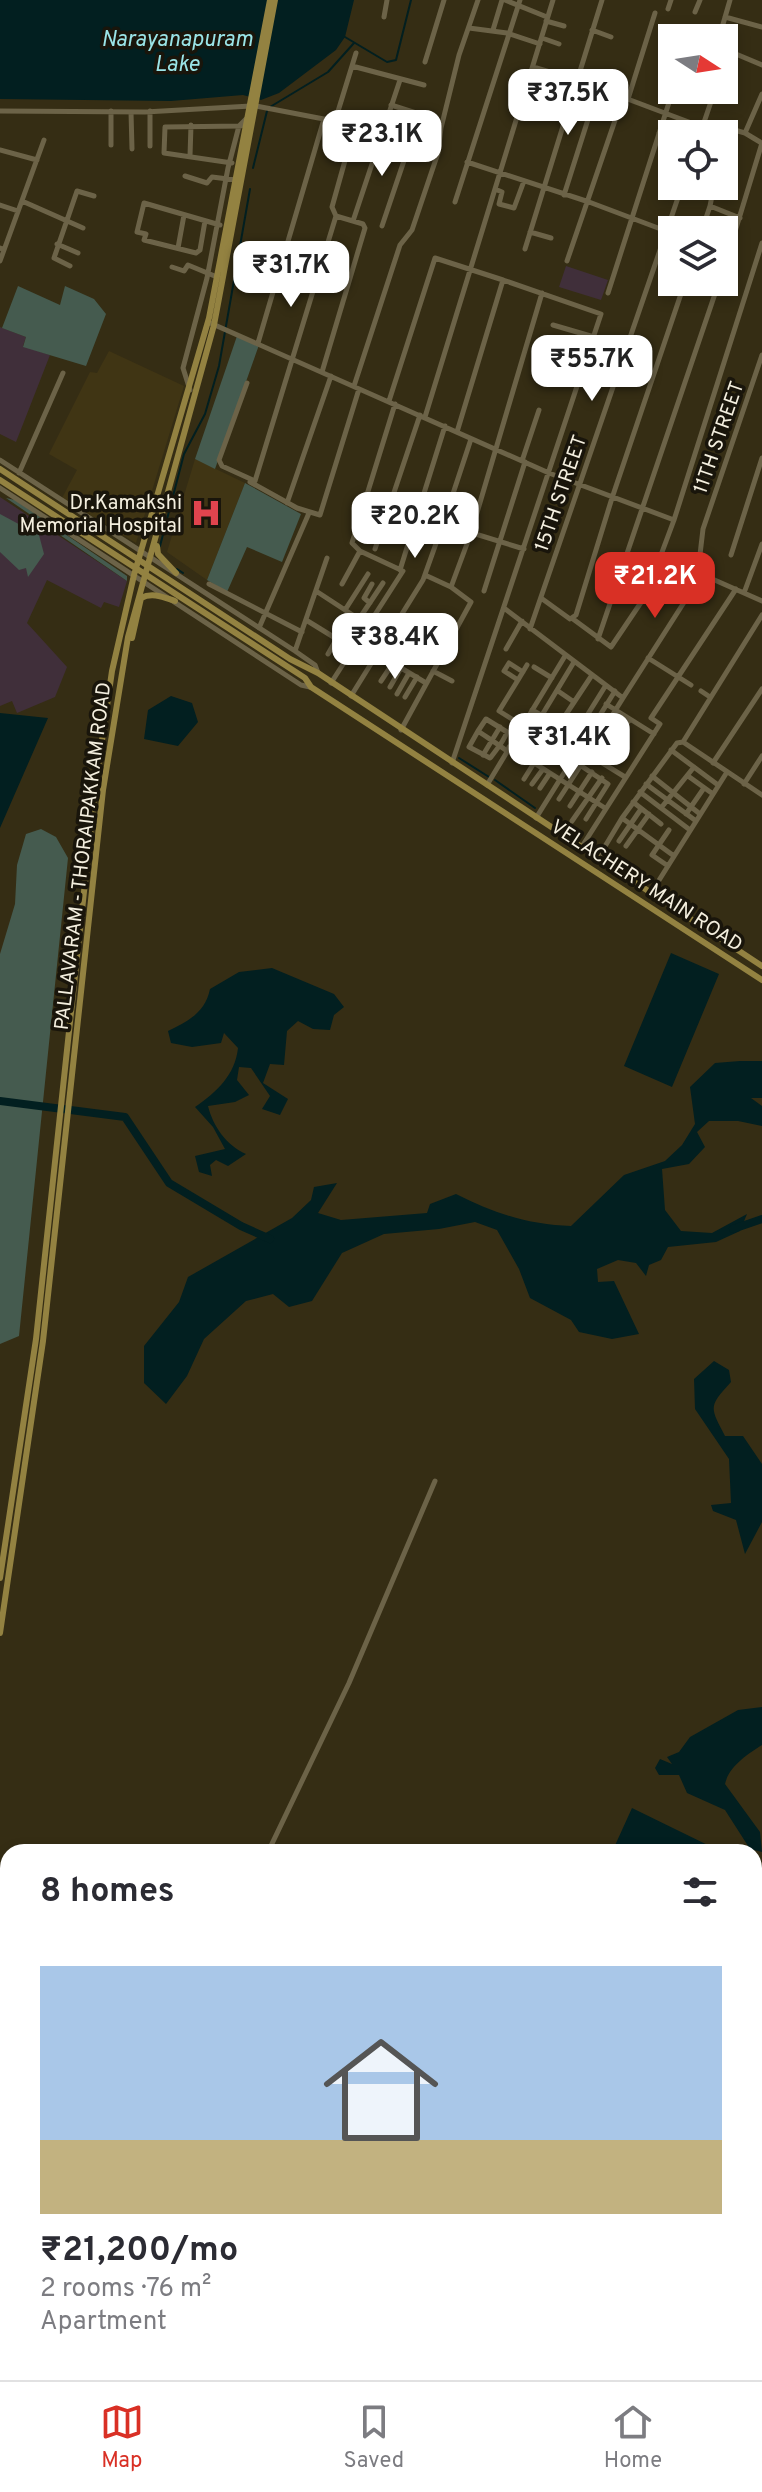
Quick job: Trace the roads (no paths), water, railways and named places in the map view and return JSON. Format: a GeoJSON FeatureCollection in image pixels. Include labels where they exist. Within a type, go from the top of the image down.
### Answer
{"type":"FeatureCollection","features":[{"type":"Feature","properties":{"kind":"main road","name":"PALLAVARAM - THORAIPAKKAM ROAD"},"geometry":{"type":"LineString","coordinates":[[99,793],[130,623],[215,325],[272,0]]}},
{"type":"Feature","properties":{"kind":"main road","name":"PALLAVARAM - THORAIPAKKAM ROAD"},"geometry":{"type":"LineString","coordinates":[[130,623],[134,575],[141,550],[190,391],[215,325],[217,277],[239,164],[243,126],[253,106]]}},
{"type":"Feature","properties":{"kind":"main road"},"geometry":{"type":"LineString","coordinates":[[0,469],[288,662]]}},
{"type":"Feature","properties":{"kind":"main road"},"geometry":{"type":"LineString","coordinates":[[0,480],[288,662]]}},
{"type":"Feature","properties":{"kind":"main road"},"geometry":{"type":"LineString","coordinates":[[164,500],[166,505],[156,552],[176,573]]}},
{"type":"Feature","properties":{"kind":"main road"},"geometry":{"type":"LineString","coordinates":[[130,623],[141,598],[147,595],[175,601]]}},
{"type":"Feature","properties":{"kind":"main road","name":"PALLAVARAM - THORAIPAKKAM ROAD"},"geometry":{"type":"LineString","coordinates":[[0,1578],[19,1482],[40,1336],[113,667],[127,637]]}},
{"type":"Feature","properties":{"kind":"main road","name":"VELACHERY MAIN ROAD"},"geometry":{"type":"LineString","coordinates":[[288,662],[318,673],[762,966]]}},
{"type":"Feature","properties":{"kind":"main road","name":"VELACHERY MAIN ROAD"},"geometry":{"type":"LineString","coordinates":[[288,662],[311,687],[762,980]]}},
{"type":"Feature","properties":{"kind":"main road"},"geometry":{"type":"LineString","coordinates":[[378,730],[385,719]]}},
{"type":"Feature","properties":{"kind":"main road","name":"PALLAVARAM - THORAIPAKKAM ROAD"},"geometry":{"type":"LineString","coordinates":[[0,1633],[17,1493]]}},
{"type":"Feature","properties":{"kind":"street"},"geometry":{"type":"LineString","coordinates":[[384,17],[387,0]]}},
{"type":"Feature","properties":{"kind":"street"},"geometry":{"type":"LineString","coordinates":[[425,62],[444,0]]}},
{"type":"Feature","properties":{"kind":"street"},"geometry":{"type":"LineString","coordinates":[[247,383],[219,460],[222,466],[287,503],[320,515],[400,245],[412,230],[438,148],[459,55],[478,0]]}},
{"type":"Feature","properties":{"kind":"street"},"geometry":{"type":"LineString","coordinates":[[493,30],[503,0],[519,3],[564,26]]}},
{"type":"Feature","properties":{"kind":"street"},"geometry":{"type":"LineString","coordinates":[[375,549],[470,269],[553,0]]}},
{"type":"Feature","properties":{"kind":"street"},"geometry":{"type":"LineString","coordinates":[[525,249],[602,0]]}},
{"type":"Feature","properties":{"kind":"street"},"geometry":{"type":"LineString","coordinates":[[668,9],[671,0]]}},
{"type":"Feature","properties":{"kind":"street"},"geometry":{"type":"LineString","coordinates":[[695,12],[700,0]]}},
{"type":"Feature","properties":{"kind":"street"},"geometry":{"type":"LineString","coordinates":[[723,24],[730,0]]}},
{"type":"Feature","properties":{"kind":"street"},"geometry":{"type":"LineString","coordinates":[[455,202],[519,3]]}},
{"type":"Feature","properties":{"kind":"street"},"geometry":{"type":"LineString","coordinates":[[567,261],[655,13]]}},
{"type":"Feature","properties":{"kind":"street"},"geometry":{"type":"LineString","coordinates":[[725,17],[762,27]]}},
{"type":"Feature","properties":{"kind":"street"},"geometry":{"type":"LineString","coordinates":[[469,28],[559,44]]}},
{"type":"Feature","properties":{"kind":"street"},"geometry":{"type":"LineString","coordinates":[[592,30],[611,37]]}},
{"type":"Feature","properties":{"kind":"street"},"geometry":{"type":"LineString","coordinates":[[335,121],[356,53]]}},
{"type":"Feature","properties":{"kind":"street"},"geometry":{"type":"LineString","coordinates":[[738,55],[762,65]]}},
{"type":"Feature","properties":{"kind":"street"},"geometry":{"type":"LineString","coordinates":[[352,66],[424,85]]}},
{"type":"Feature","properties":{"kind":"street"},"geometry":{"type":"LineString","coordinates":[[533,67],[685,120]]}},
{"type":"Feature","properties":{"kind":"street"},"geometry":{"type":"LineString","coordinates":[[353,221],[400,80]]}},
{"type":"Feature","properties":{"kind":"street"},"geometry":{"type":"LineString","coordinates":[[564,195],[598,88]]}},
{"type":"Feature","properties":{"kind":"street"},"geometry":{"type":"LineString","coordinates":[[745,133],[762,94]]}},
{"type":"Feature","properties":{"kind":"street"},"geometry":{"type":"LineString","coordinates":[[663,120],[669,104]]}},
{"type":"Feature","properties":{"kind":"street"},"geometry":{"type":"LineString","coordinates":[[391,105],[416,113]]}},
{"type":"Feature","properties":{"kind":"street"},"geometry":{"type":"LineString","coordinates":[[0,111],[131,112],[253,106],[355,125],[438,148]]}},
{"type":"Feature","properties":{"kind":"street"},"geometry":{"type":"LineString","coordinates":[[111,111],[111,145]]}},
{"type":"Feature","properties":{"kind":"street"},"geometry":{"type":"LineString","coordinates":[[150,111],[150,146]]}},
{"type":"Feature","properties":{"kind":"street"},"geometry":{"type":"LineString","coordinates":[[131,112],[132,149]]}},
{"type":"Feature","properties":{"kind":"street"},"geometry":{"type":"LineString","coordinates":[[258,343],[324,119]]}},
{"type":"Feature","properties":{"kind":"street"},"geometry":{"type":"LineString","coordinates":[[190,391],[183,368],[208,273],[226,179],[230,163],[243,126],[165,125],[163,152],[230,163],[239,164]]}},
{"type":"Feature","properties":{"kind":"street"},"geometry":{"type":"LineString","coordinates":[[190,156],[191,125]]}},
{"type":"Feature","properties":{"kind":"street"},"geometry":{"type":"LineString","coordinates":[[249,480],[255,481],[258,477],[336,216],[332,207],[355,125]]}},
{"type":"Feature","properties":{"kind":"street"},"geometry":{"type":"LineString","coordinates":[[738,131],[761,143],[738,224]]}},
{"type":"Feature","properties":{"kind":"street"},"geometry":{"type":"LineString","coordinates":[[608,293],[658,136]]}},
{"type":"Feature","properties":{"kind":"street"},"geometry":{"type":"LineString","coordinates":[[0,261],[44,140]]}},
{"type":"Feature","properties":{"kind":"street"},"geometry":{"type":"LineString","coordinates":[[382,226],[411,140]]}},
{"type":"Feature","properties":{"kind":"street"},"geometry":{"type":"LineString","coordinates":[[0,150],[37,160]]}},
{"type":"Feature","properties":{"kind":"street"},"geometry":{"type":"LineString","coordinates":[[467,162],[658,228]]}},
{"type":"Feature","properties":{"kind":"street"},"geometry":{"type":"LineString","coordinates":[[185,176],[207,183],[212,177],[236,180]]}},
{"type":"Feature","properties":{"kind":"street"},"geometry":{"type":"LineString","coordinates":[[495,189],[502,192],[499,204],[514,208],[524,181]]}},
{"type":"Feature","properties":{"kind":"street"},"geometry":{"type":"LineString","coordinates":[[70,266],[54,258],[64,222],[77,191],[94,196]]}},
{"type":"Feature","properties":{"kind":"street"},"geometry":{"type":"LineString","coordinates":[[707,216],[711,200]]}},
{"type":"Feature","properties":{"kind":"street"},"geometry":{"type":"LineString","coordinates":[[22,201],[83,228]]}},
{"type":"Feature","properties":{"kind":"street"},"geometry":{"type":"LineString","coordinates":[[204,225],[198,252],[144,240],[146,234],[137,232],[144,203],[226,230]]}},
{"type":"Feature","properties":{"kind":"street"},"geometry":{"type":"LineString","coordinates":[[0,205],[18,211]]}},
{"type":"Feature","properties":{"kind":"street"},"geometry":{"type":"LineString","coordinates":[[710,206],[740,218]]}},
{"type":"Feature","properties":{"kind":"street"},"geometry":{"type":"LineString","coordinates":[[178,248],[184,215]]}},
{"type":"Feature","properties":{"kind":"street"},"geometry":{"type":"LineString","coordinates":[[322,372],[365,233],[365,226],[336,216]]}},
{"type":"Feature","properties":{"kind":"street"},"geometry":{"type":"LineString","coordinates":[[530,232],[551,238]]}},
{"type":"Feature","properties":{"kind":"street"},"geometry":{"type":"LineString","coordinates":[[541,598],[611,647],[624,631],[646,595],[674,520],[762,243]]}},
{"type":"Feature","properties":{"kind":"street"},"geometry":{"type":"LineString","coordinates":[[57,244],[78,253]]}},
{"type":"Feature","properties":{"kind":"street","name":"15TH STREET"},"geometry":{"type":"LineString","coordinates":[[530,629],[658,257]]}},
{"type":"Feature","properties":{"kind":"street"},"geometry":{"type":"LineString","coordinates":[[400,570],[360,551],[352,543],[435,258],[601,314],[452,763]]}},
{"type":"Feature","properties":{"kind":"street"},"geometry":{"type":"LineString","coordinates":[[172,267],[184,271],[188,265],[217,277]]}},
{"type":"Feature","properties":{"kind":"street"},"geometry":{"type":"LineString","coordinates":[[457,432],[503,280]]}},
{"type":"Feature","properties":{"kind":"street"},"geometry":{"type":"LineString","coordinates":[[451,587],[471,533],[542,293]]}},
{"type":"Feature","properties":{"kind":"street"},"geometry":{"type":"LineString","coordinates":[[573,619],[680,296]]}},
{"type":"Feature","properties":{"kind":"street"},"geometry":{"type":"LineString","coordinates":[[598,639],[714,296]]}},
{"type":"Feature","properties":{"kind":"street"},"geometry":{"type":"LineString","coordinates":[[215,325],[523,462],[674,520]]}},
{"type":"Feature","properties":{"kind":"street"},"geometry":{"type":"LineString","coordinates":[[553,325],[594,337]]}},
{"type":"Feature","properties":{"kind":"street"},"geometry":{"type":"LineString","coordinates":[[551,351],[586,362]]}},
{"type":"Feature","properties":{"kind":"street","name":"11TH STREET"},"geometry":{"type":"LineString","coordinates":[[704,570],[698,554],[703,529],[762,355]]}},
{"type":"Feature","properties":{"kind":"street"},"geometry":{"type":"LineString","coordinates":[[19,473],[63,373]]}},
{"type":"Feature","properties":{"kind":"street"},"geometry":{"type":"LineString","coordinates":[[287,503],[331,376]]}},
{"type":"Feature","properties":{"kind":"street"},"geometry":{"type":"LineString","coordinates":[[484,591],[539,410]]}},
{"type":"Feature","properties":{"kind":"street"},"geometry":{"type":"LineString","coordinates":[[331,683],[403,571],[400,570],[445,426]]}},
{"type":"Feature","properties":{"kind":"street"},"geometry":{"type":"LineString","coordinates":[[351,696],[425,575],[471,439]]}},
{"type":"Feature","properties":{"kind":"street"},"geometry":{"type":"LineString","coordinates":[[731,555],[762,458]]}},
{"type":"Feature","properties":{"kind":"street"},"geometry":{"type":"LineString","coordinates":[[0,460],[295,651],[315,665],[318,673]]}},
{"type":"Feature","properties":{"kind":"street"},"geometry":{"type":"LineString","coordinates":[[0,488],[301,685],[311,687]]}},
{"type":"Feature","properties":{"kind":"street"},"geometry":{"type":"LineString","coordinates":[[365,500],[524,549]]}},
{"type":"Feature","properties":{"kind":"street"},"geometry":{"type":"LineString","coordinates":[[259,628],[309,513]]}},
{"type":"Feature","properties":{"kind":"street"},"geometry":{"type":"LineString","coordinates":[[744,593],[762,544]]}},
{"type":"Feature","properties":{"kind":"street"},"geometry":{"type":"LineString","coordinates":[[342,584],[360,551]]}},
{"type":"Feature","properties":{"kind":"street"},"geometry":{"type":"LineString","coordinates":[[295,651],[327,558]]}},
{"type":"Feature","properties":{"kind":"street"},"geometry":{"type":"LineString","coordinates":[[595,743],[704,570],[710,578],[762,601]]}},
{"type":"Feature","properties":{"kind":"street"},"geometry":{"type":"LineString","coordinates":[[345,610],[368,574]]}},
{"type":"Feature","properties":{"kind":"street"},"geometry":{"type":"LineString","coordinates":[[401,730],[471,602],[451,587],[425,575]]}},
{"type":"Feature","properties":{"kind":"street"},"geometry":{"type":"LineString","coordinates":[[359,619],[383,583]]}},
{"type":"Feature","properties":{"kind":"street"},"geometry":{"type":"LineString","coordinates":[[209,584],[302,632]]}},
{"type":"Feature","properties":{"kind":"street"},"geometry":{"type":"LineString","coordinates":[[370,603],[364,598],[372,584]]}},
{"type":"Feature","properties":{"kind":"street"},"geometry":{"type":"LineString","coordinates":[[581,848],[660,724],[651,718],[736,589]]}},
{"type":"Feature","properties":{"kind":"street"},"geometry":{"type":"LineString","coordinates":[[316,591],[368,625]]}},
{"type":"Feature","properties":{"kind":"street"},"geometry":{"type":"LineString","coordinates":[[504,608],[623,698]]}},
{"type":"Feature","properties":{"kind":"street"},"geometry":{"type":"LineString","coordinates":[[683,742],[762,615]]}},
{"type":"Feature","properties":{"kind":"street"},"geometry":{"type":"LineString","coordinates":[[423,638],[435,618]]}},
{"type":"Feature","properties":{"kind":"street"},"geometry":{"type":"LineString","coordinates":[[306,620],[353,649]]}},
{"type":"Feature","properties":{"kind":"street"},"geometry":{"type":"LineString","coordinates":[[506,649],[522,621]]}},
{"type":"Feature","properties":{"kind":"street"},"geometry":{"type":"LineString","coordinates":[[397,622],[444,652]]}},
{"type":"Feature","properties":{"kind":"street"},"geometry":{"type":"LineString","coordinates":[[328,654],[345,624]]}},
{"type":"Feature","properties":{"kind":"street"},"geometry":{"type":"LineString","coordinates":[[378,654],[426,683]]}},
{"type":"Feature","properties":{"kind":"street"},"geometry":{"type":"LineString","coordinates":[[487,786],[565,656]]}},
{"type":"Feature","properties":{"kind":"street"},"geometry":{"type":"LineString","coordinates":[[648,658],[691,685]]}},
{"type":"Feature","properties":{"kind":"street"},"geometry":{"type":"LineString","coordinates":[[542,715],[574,662]]}},
{"type":"Feature","properties":{"kind":"street"},"geometry":{"type":"LineString","coordinates":[[381,681],[393,663]]}},
{"type":"Feature","properties":{"kind":"street"},"geometry":{"type":"LineString","coordinates":[[518,680],[504,671],[509,663],[523,672]]}},
{"type":"Feature","properties":{"kind":"street"},"geometry":{"type":"LineString","coordinates":[[523,726],[499,711],[523,672],[531,666],[552,678]]}},
{"type":"Feature","properties":{"kind":"street"},"geometry":{"type":"LineString","coordinates":[[390,687],[401,668]]}},
{"type":"Feature","properties":{"kind":"street"},"geometry":{"type":"LineString","coordinates":[[433,671],[452,681]]}},
{"type":"Feature","properties":{"kind":"street"},"geometry":{"type":"LineString","coordinates":[[397,694],[409,673]]}},
{"type":"Feature","properties":{"kind":"street"},"geometry":{"type":"LineString","coordinates":[[559,725],[592,675]]}},
{"type":"Feature","properties":{"kind":"street"},"geometry":{"type":"LineString","coordinates":[[405,697],[417,677]]}},
{"type":"Feature","properties":{"kind":"street"},"geometry":{"type":"LineString","coordinates":[[583,722],[606,685]]}},
{"type":"Feature","properties":{"kind":"street"},"geometry":{"type":"LineString","coordinates":[[713,763],[762,689]]}},
{"type":"Feature","properties":{"kind":"street"},"geometry":{"type":"LineString","coordinates":[[558,691],[574,702]]}},
{"type":"Feature","properties":{"kind":"street"},"geometry":{"type":"LineString","coordinates":[[615,691],[627,691]]}},
{"type":"Feature","properties":{"kind":"street"},"geometry":{"type":"LineString","coordinates":[[536,818],[615,691]]}},
{"type":"Feature","properties":{"kind":"street"},"geometry":{"type":"LineString","coordinates":[[701,691],[710,697]]}},
{"type":"Feature","properties":{"kind":"street"},"geometry":{"type":"LineString","coordinates":[[606,704],[654,734]]}},
{"type":"Feature","properties":{"kind":"street"},"geometry":{"type":"LineString","coordinates":[[532,710],[584,739]]}},
{"type":"Feature","properties":{"kind":"street"},"geometry":{"type":"LineString","coordinates":[[485,719],[507,732],[490,758],[469,747],[478,731],[485,719]]}},
{"type":"Feature","properties":{"kind":"street"},"geometry":{"type":"LineString","coordinates":[[602,762],[630,719]]}},
{"type":"Feature","properties":{"kind":"street"},"geometry":{"type":"LineString","coordinates":[[483,755],[500,727]]}},
{"type":"Feature","properties":{"kind":"street"},"geometry":{"type":"LineString","coordinates":[[478,731],[605,808]]}},
{"type":"Feature","properties":{"kind":"street"},"geometry":{"type":"LineString","coordinates":[[598,858],[622,818],[677,743],[683,742],[762,795]]}},
{"type":"Feature","properties":{"kind":"street"},"geometry":{"type":"LineString","coordinates":[[578,748],[625,777]]}},
{"type":"Feature","properties":{"kind":"street"},"geometry":{"type":"LineString","coordinates":[[671,750],[718,785]]}},
{"type":"Feature","properties":{"kind":"street"},"geometry":{"type":"LineString","coordinates":[[744,784],[762,756]]}},
{"type":"Feature","properties":{"kind":"street"},"geometry":{"type":"LineString","coordinates":[[571,759],[608,784],[586,819]]}},
{"type":"Feature","properties":{"kind":"street"},"geometry":{"type":"LineString","coordinates":[[524,779],[534,763]]}},
{"type":"Feature","properties":{"kind":"street"},"geometry":{"type":"LineString","coordinates":[[559,799],[581,765]]}},
{"type":"Feature","properties":{"kind":"street"},"geometry":{"type":"LineString","coordinates":[[661,808],[694,767]]}},
{"type":"Feature","properties":{"kind":"street"},"geometry":{"type":"LineString","coordinates":[[532,784],[543,769]]}},
{"type":"Feature","properties":{"kind":"street"},"geometry":{"type":"LineString","coordinates":[[570,806],[592,772]]}},
{"type":"Feature","properties":{"kind":"street"},"geometry":{"type":"LineString","coordinates":[[651,893],[727,772]]}},
{"type":"Feature","properties":{"kind":"street"},"geometry":{"type":"LineString","coordinates":[[540,788],[550,773]]}},
{"type":"Feature","properties":{"kind":"street"},"geometry":{"type":"LineString","coordinates":[[652,776],[700,814]]}},
{"type":"Feature","properties":{"kind":"street"},"geometry":{"type":"LineString","coordinates":[[687,776],[713,794]]}},
{"type":"Feature","properties":{"kind":"street"},"geometry":{"type":"LineString","coordinates":[[572,821],[602,778]]}},
{"type":"Feature","properties":{"kind":"street"},"geometry":{"type":"LineString","coordinates":[[646,784],[696,821]]}},
{"type":"Feature","properties":{"kind":"street"},"geometry":{"type":"LineString","coordinates":[[686,814],[704,788]]}},
{"type":"Feature","properties":{"kind":"street"},"geometry":{"type":"LineString","coordinates":[[640,792],[690,830]]}},
{"type":"Feature","properties":{"kind":"street"},"geometry":{"type":"LineString","coordinates":[[633,802],[661,824]]}},
{"type":"Feature","properties":{"kind":"street"},"geometry":{"type":"LineString","coordinates":[[619,841],[641,809]]}},
{"type":"Feature","properties":{"kind":"street"},"geometry":{"type":"LineString","coordinates":[[626,846],[649,814]]}},
{"type":"Feature","properties":{"kind":"street"},"geometry":{"type":"LineString","coordinates":[[622,818],[674,856]]}},
{"type":"Feature","properties":{"kind":"street"},"geometry":{"type":"LineString","coordinates":[[668,866],[652,855],[669,830]]}},
{"type":"Feature","properties":{"kind":"street"},"geometry":{"type":"LineString","coordinates":[[272,1844],[349,1683],[435,1481]]}},
{"type":"Feature","properties":{"kind":"water","name":"Narayanapuram Lake"},"geometry":{"type":"Polygon","coordinates":[[[0,0],[354,0],[345,37],[336,50],[279,93],[261,100],[243,95],[171,101],[0,99],[0,0]]]}},
{"type":"Feature","properties":{"kind":"water"},"geometry":{"type":"Polygon","coordinates":[[[171,696],[192,703],[198,722],[178,746],[144,739],[148,710],[171,696]]]}},
{"type":"Feature","properties":{"kind":"water"},"geometry":{"type":"Polygon","coordinates":[[[0,713],[48,718],[0,828],[0,713]]]}},
{"type":"Feature","properties":{"kind":"water"},"geometry":{"type":"Polygon","coordinates":[[[671,953],[719,974],[672,1087],[624,1066],[671,953]]]}},
{"type":"Feature","properties":{"kind":"water"},"geometry":{"type":"Polygon","coordinates":[[[272,968],[334,994],[344,1007],[334,1015],[330,1030],[313,1029],[298,1021],[287,1031],[284,1065],[270,1064],[263,1083],[288,1099],[280,1115],[262,1109],[270,1096],[251,1068],[239,1067],[237,1080],[249,1095],[235,1102],[208,1106],[221,1134],[232,1146],[246,1154],[228,1166],[216,1160],[210,1165],[212,1176],[199,1172],[195,1156],[225,1149],[213,1127],[195,1107],[224,1082],[238,1048],[224,1033],[221,1043],[192,1047],[171,1043],[168,1031],[200,1010],[210,989],[239,972],[272,968]]]}},
{"type":"Feature","properties":{"kind":"water"},"geometry":{"type":"Polygon","coordinates":[[[762,1061],[762,1098],[751,1098],[762,1106],[762,1126],[738,1121],[709,1121],[697,1132],[705,1147],[689,1164],[662,1169],[665,1210],[681,1231],[712,1233],[747,1214],[740,1231],[716,1242],[668,1247],[661,1260],[649,1265],[646,1276],[636,1263],[618,1260],[597,1269],[598,1282],[614,1281],[639,1334],[612,1339],[579,1332],[571,1320],[530,1298],[519,1269],[497,1230],[475,1222],[384,1234],[342,1253],[312,1301],[289,1307],[273,1294],[246,1301],[204,1339],[187,1376],[166,1404],[144,1383],[144,1346],[179,1302],[188,1277],[292,1218],[311,1200],[314,1187],[337,1183],[318,1213],[341,1220],[427,1213],[430,1204],[456,1194],[512,1217],[571,1226],[624,1175],[665,1161],[682,1145],[695,1124],[690,1087],[715,1063],[762,1061]]]}},
{"type":"Feature","properties":{"kind":"water"},"geometry":{"type":"Polygon","coordinates":[[[714,1361],[729,1370],[731,1382],[715,1402],[716,1419],[725,1436],[743,1436],[762,1464],[762,1522],[745,1554],[736,1520],[713,1511],[711,1505],[731,1503],[729,1459],[695,1409],[694,1379],[714,1361]]]}},
{"type":"Feature","properties":{"kind":"water"},"geometry":{"type":"Polygon","coordinates":[[[762,1707],[762,1745],[735,1766],[725,1784],[760,1832],[761,1844],[747,1844],[725,1810],[687,1793],[679,1775],[659,1775],[655,1768],[660,1759],[672,1764],[667,1757],[679,1752],[690,1737],[738,1710],[762,1707]]]}},
{"type":"Feature","properties":{"kind":"water"},"geometry":{"type":"Polygon","coordinates":[[[632,1808],[706,1844],[616,1844],[632,1808]]]}},
{"type":"Feature","properties":{"kind":"waterway"},"geometry":{"type":"LineString","coordinates":[[345,37],[387,62],[396,60],[411,0]]}},
{"type":"Feature","properties":{"kind":"waterway"},"geometry":{"type":"LineString","coordinates":[[270,107],[328,72],[354,43]]}},
{"type":"Feature","properties":{"kind":"waterway"},"geometry":{"type":"LineString","coordinates":[[253,168],[267,111]]}},
{"type":"Feature","properties":{"kind":"waterway"},"geometry":{"type":"LineString","coordinates":[[160,546],[184,454],[205,414],[219,366],[250,189]]}},
{"type":"Feature","properties":{"kind":"waterway"},"geometry":{"type":"LineString","coordinates":[[177,569],[183,573]]}},
{"type":"Feature","properties":{"kind":"waterway"},"geometry":{"type":"LineString","coordinates":[[459,758],[489,777]]}},
{"type":"Feature","properties":{"kind":"waterway"},"geometry":{"type":"LineString","coordinates":[[495,780],[535,808]]}},
{"type":"Feature","properties":{"kind":"waterway"},"geometry":{"type":"LineString","coordinates":[[557,821],[579,838]]}},
{"type":"Feature","properties":{"kind":"waterway"},"geometry":{"type":"LineString","coordinates":[[0,1101],[125,1117],[169,1183],[241,1226],[270,1239]]}},
{"type":"Feature","properties":{"kind":"waterway"},"geometry":{"type":"LineString","coordinates":[[733,1229],[762,1219]]}},
{"type":"Feature","properties":{"kind":"place","name":"Dr.Kamakshi Memorial Hospital"},"geometry":{"type":"Point","coordinates":[206,513]}}]}
